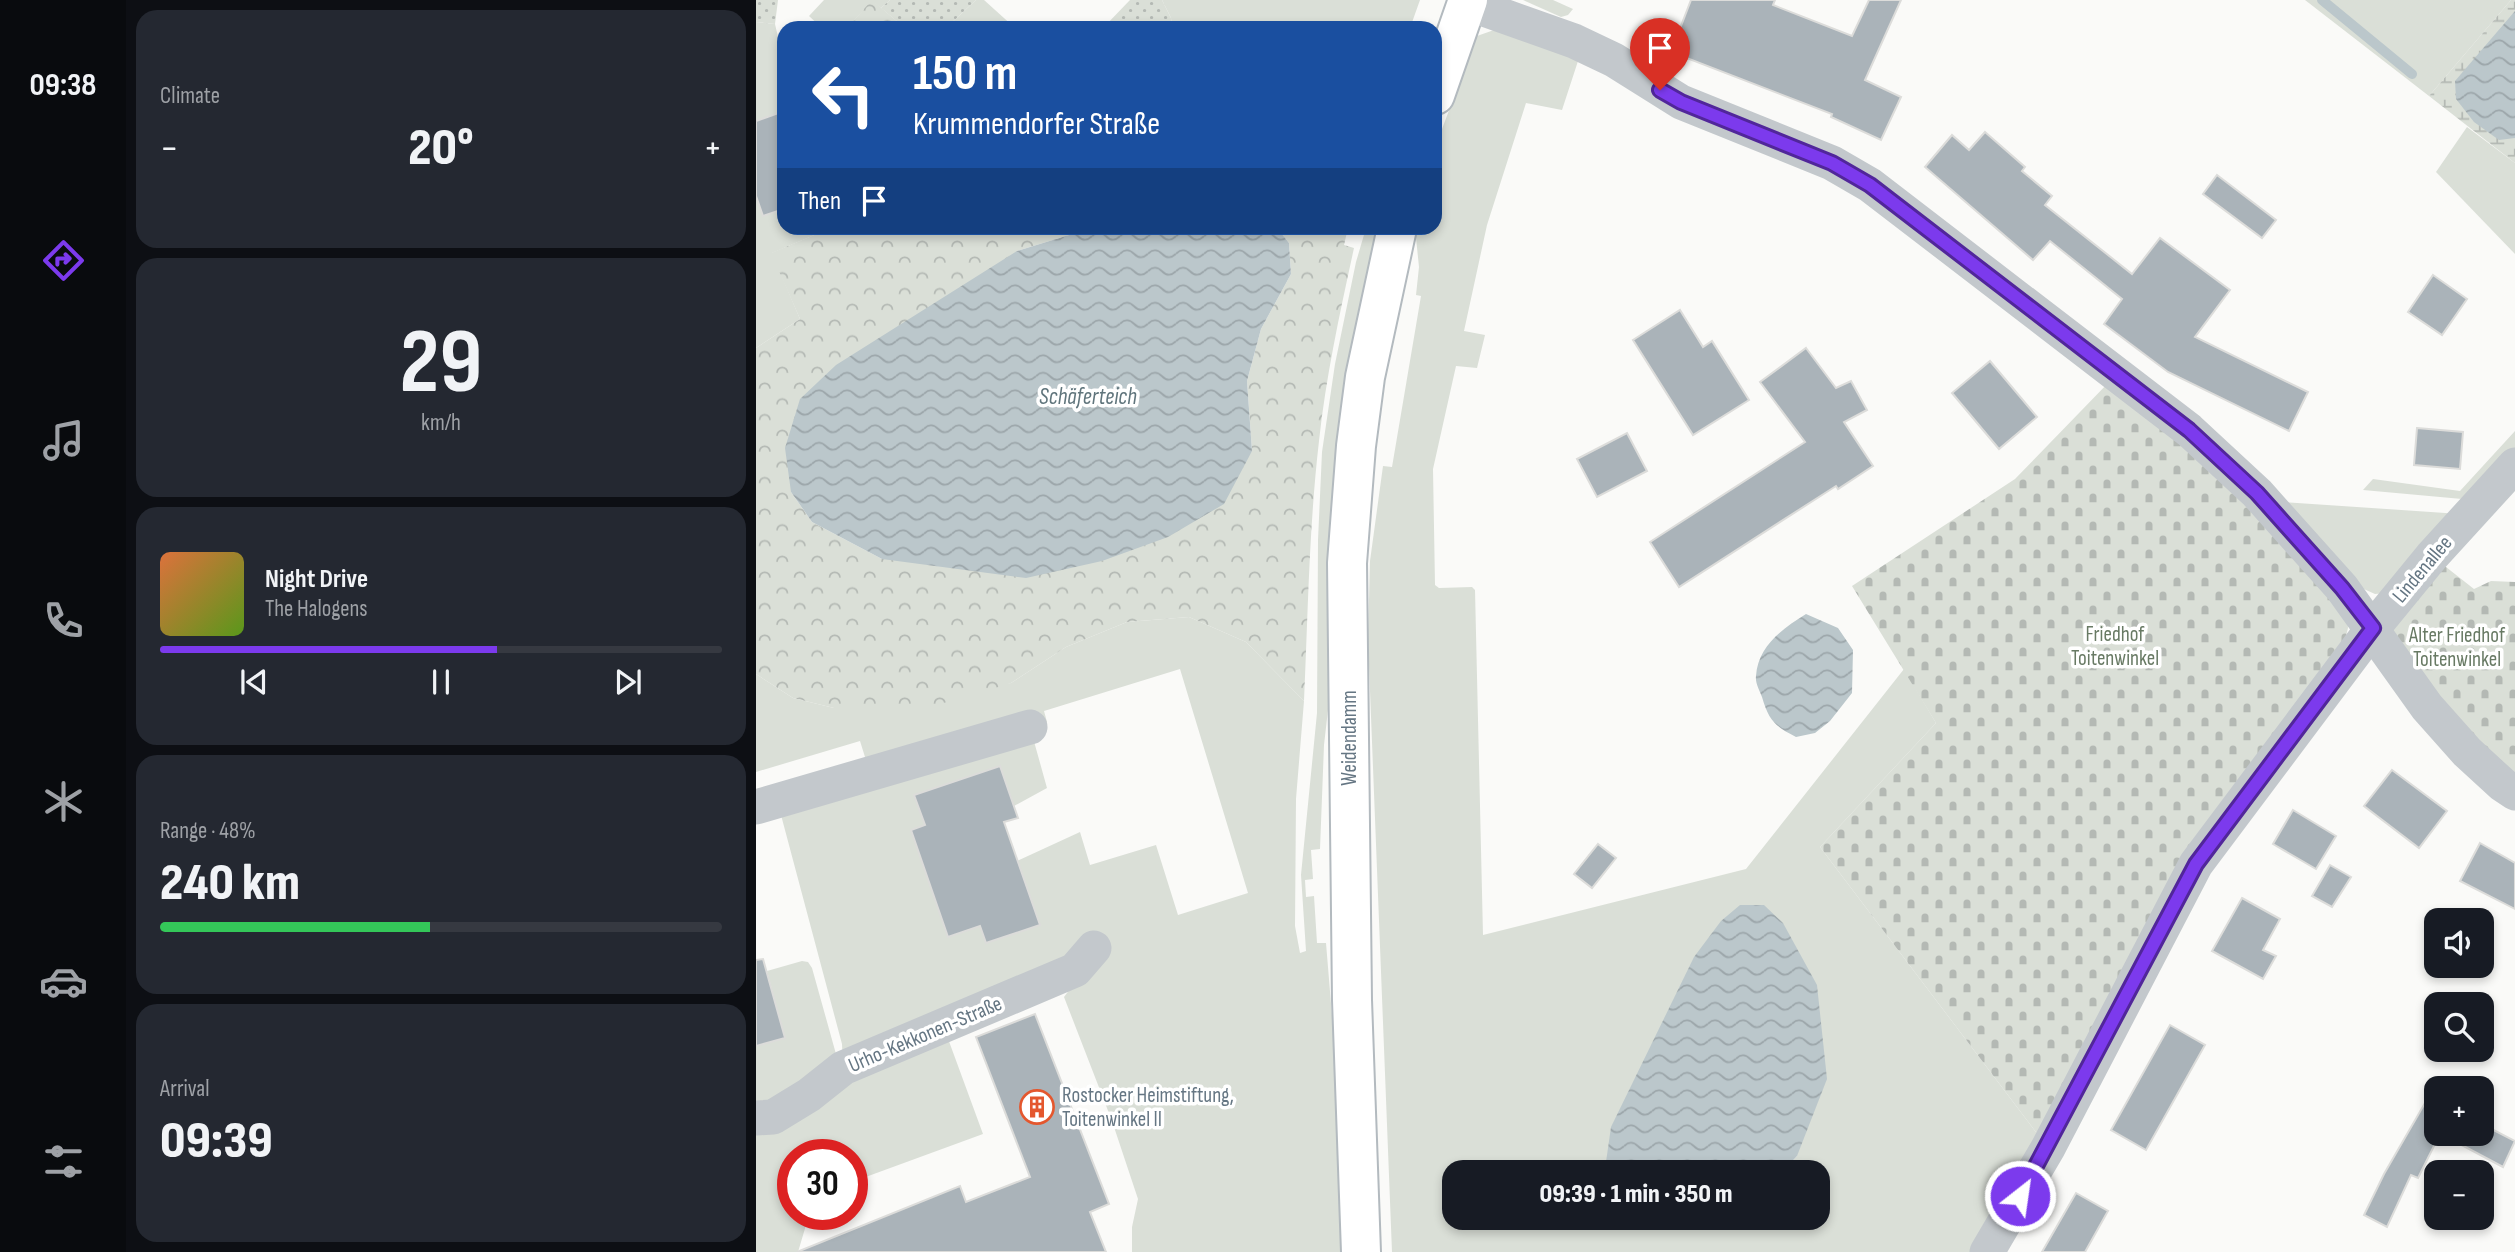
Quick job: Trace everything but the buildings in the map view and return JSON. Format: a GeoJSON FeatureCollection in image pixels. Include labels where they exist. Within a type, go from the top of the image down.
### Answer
{"type":"FeatureCollection","features":[{"type":"Feature","properties":{"kind":"street"},"geometry":{"type":"LineString","coordinates":[[1442,74],[1468,1],[1574,41],[1614,60],[1681,102],[1832,163],[1870,185],[2189,430],[2257,493],[2342,588],[2427,707],[2467,752],[2515,793]]}},
{"type":"Feature","properties":{"kind":"street","name":"Weidendamm"},"geometry":{"type":"LineString","coordinates":[[1361,1252],[1352,1000],[1347,563],[1356,446],[1365,377],[1395,235]]}},
{"type":"Feature","properties":{"kind":"street","name":"Lindenallee"},"geometry":{"type":"LineString","coordinates":[[1987,1252],[2048,1148],[2196,864],[2373,628],[2432,556],[2515,465]]}},
{"type":"Feature","properties":{"kind":"street"},"geometry":{"type":"LineString","coordinates":[[756,807],[1030,727]]}},
{"type":"Feature","properties":{"kind":"street","name":"Urho-Kekkonen-Straße"},"geometry":{"type":"LineString","coordinates":[[756,1118],[773,1117],[809,1095],[844,1068],[1075,970],[1094,948]]}},
{"type":"Feature","properties":{"kind":"green space"},"geometry":{"type":"Polygon","coordinates":[[[756,0],[778,0],[775,24],[756,22],[756,0]]]}},
{"type":"Feature","properties":{"kind":"green space"},"geometry":{"type":"Polygon","coordinates":[[[824,0],[890,0],[881,8],[872,1],[853,21],[814,21],[809,16],[824,0]]]}},
{"type":"Feature","properties":{"kind":"green space"},"geometry":{"type":"Polygon","coordinates":[[[872,0],[897,21],[853,21],[872,0]]]}},
{"type":"Feature","properties":{"kind":"green space"},"geometry":{"type":"Polygon","coordinates":[[[890,0],[976,0],[954,21],[897,21],[881,8],[890,0]]]}},
{"type":"Feature","properties":{"kind":"green space"},"geometry":{"type":"Polygon","coordinates":[[[976,0],[984,0],[1007,21],[954,21],[976,0]]]}},
{"type":"Feature","properties":{"kind":"green space"},"geometry":{"type":"Polygon","coordinates":[[[1130,0],[1162,0],[1171,21],[1110,21],[1130,0]]]}},
{"type":"Feature","properties":{"kind":"green space"},"geometry":{"type":"Polygon","coordinates":[[[1162,0],[1420,0],[1412,21],[1171,21],[1162,0]]]}},
{"type":"Feature","properties":{"kind":"green space"},"geometry":{"type":"Polygon","coordinates":[[[1523,0],[1553,0],[1573,9],[1568,15],[1561,17],[1523,0]]]}},
{"type":"Feature","properties":{"kind":"green space"},"geometry":{"type":"Polygon","coordinates":[[[2305,0],[2511,0],[2429,96],[2305,0]]]}},
{"type":"Feature","properties":{"kind":"green space"},"geometry":{"type":"Polygon","coordinates":[[[2511,0],[2515,0],[2515,163],[2429,96],[2511,0]]]}},
{"type":"Feature","properties":{"kind":"green space"},"geometry":{"type":"Polygon","coordinates":[[[756,22],[775,24],[777,33],[777,235],[814,235],[772,253],[800,319],[756,348],[756,22]]]}},
{"type":"Feature","properties":{"kind":"green space"},"geometry":{"type":"Polygon","coordinates":[[[1494,30],[1579,58],[1562,110],[1526,103],[1487,225],[1464,331],[1485,335],[1477,368],[1456,366],[1433,469],[1435,585],[1439,588],[1472,587],[1475,590],[1483,935],[1746,869],[1904,669],[1936,723],[1820,847],[2048,1148],[1987,1252],[1392,1252],[1368,640],[1370,561],[1383,466],[1392,467],[1421,296],[1416,295],[1419,267],[1416,235],[1442,235],[1442,129],[1477,36],[1494,30]]]}},
{"type":"Feature","properties":{"kind":"green space"},"geometry":{"type":"Polygon","coordinates":[[[2467,127],[2515,163],[2515,254],[2436,172],[2467,127]]]}},
{"type":"Feature","properties":{"kind":"green space"},"geometry":{"type":"Polygon","coordinates":[[[814,235],[1069,235],[1017,251],[791,492],[812,522],[882,559],[1252,451],[1247,381],[1261,329],[1291,274],[1289,243],[1283,235],[1346,235],[1344,245],[1354,248],[1329,368],[1322,417],[1309,571],[1304,701],[1246,642],[1189,617],[1127,622],[1066,647],[1011,683],[954,701],[892,712],[834,708],[793,698],[756,674],[756,348],[800,319],[771,253],[814,235]]]}},
{"type":"Feature","properties":{"kind":"green space"},"geometry":{"type":"Polygon","coordinates":[[[1364,235],[1382,235],[1324,745],[1320,849],[1311,850],[1313,879],[1305,880],[1306,897],[1314,896],[1317,943],[1326,943],[1338,1088],[1342,1252],[1132,1252],[1132,1227],[1138,1199],[1112,1121],[1064,997],[1070,989],[943,1025],[983,1134],[868,1176],[868,1139],[777,1139],[777,1230],[805,1230],[798,1252],[756,1252],[756,1118],[843,1068],[842,1044],[777,800],[870,773],[860,741],[756,772],[756,674],[793,698],[834,708],[1011,683],[1066,647],[1127,622],[1189,617],[1246,642],[1304,701],[1296,799],[1295,926],[1300,953],[1306,951],[1301,875],[1317,713],[1318,540],[1322,452],[1335,364],[1356,262],[1364,235]],[[1180,669],[1044,711],[1047,722],[1030,727],[1047,788],[1014,806],[1000,766],[915,796],[925,825],[980,926],[986,943],[1039,925],[1017,861],[1080,832],[1090,865],[1156,845],[1178,915],[1248,893],[1180,669]]]}},
{"type":"Feature","properties":{"kind":"green space","name":"Friedhof Toitenwinkel"},"geometry":{"type":"Polygon","coordinates":[[[2111,380],[2235,483],[2347,613],[2348,628],[2345,640],[2196,864],[2048,1148],[1820,847],[1936,723],[1852,586],[2015,479],[2111,380]]]}},
{"type":"Feature","properties":{"kind":"green space"},"geometry":{"type":"Polygon","coordinates":[[[2515,431],[2515,453],[2473,500],[2363,490],[2373,479],[2460,491],[2515,431]]]}},
{"type":"Feature","properties":{"kind":"green space"},"geometry":{"type":"Polygon","coordinates":[[[2284,502],[2460,514],[2386,593],[2375,594],[2357,586],[2284,502]]]}},
{"type":"Feature","properties":{"kind":"green space","name":"Alter Friedhof Toitenwinkel"},"geometry":{"type":"Polygon","coordinates":[[[2432,556],[2474,589],[2491,581],[2515,582],[2515,793],[2373,628],[2432,556]]]}},
{"type":"Feature","properties":{"kind":"green space"},"geometry":{"type":"Polygon","coordinates":[[[802,961],[808,962],[812,968],[836,1054],[832,1067],[756,1110],[756,1046],[785,1038],[767,971],[802,961]]]}},
{"type":"Feature","properties":{"kind":"water"},"geometry":{"type":"Polygon","coordinates":[[[2515,11],[2515,138],[2499,140],[2474,122],[2456,99],[2455,81],[2515,11]]]}},
{"type":"Feature","properties":{"kind":"water","name":"Schäferteich"},"geometry":{"type":"Polygon","coordinates":[[[1069,235],[1283,235],[1289,243],[1291,274],[1261,329],[1247,381],[1252,451],[1224,504],[1168,537],[1102,561],[1026,578],[882,559],[812,522],[791,492],[785,448],[800,399],[836,365],[1017,251],[1069,235]]]}},
{"type":"Feature","properties":{"kind":"water"},"geometry":{"type":"Polygon","coordinates":[[[1806,614],[1838,628],[1853,650],[1852,693],[1830,721],[1815,733],[1796,737],[1778,726],[1770,717],[1756,676],[1766,647],[1780,632],[1806,614]]]}},
{"type":"Feature","properties":{"kind":"water"},"geometry":{"type":"Polygon","coordinates":[[[1740,905],[1764,905],[1783,923],[1817,985],[1827,1079],[1797,1156],[1793,1160],[1606,1160],[1611,1127],[1694,957],[1721,921],[1740,905]]]}},
{"type":"Feature","properties":{"kind":"waterway"},"geometry":{"type":"LineString","coordinates":[[2322,0],[2412,74]]}},
{"type":"Feature","properties":{"kind":"place","name":"Rostocker Heimstiftung, Toitenwinkel II"},"geometry":{"type":"Point","coordinates":[1037,1107]}},
{"type":"Feature","properties":{"kind":"route"},"geometry":{"type":"LineString","coordinates":[[1660,90],[1681,102],[1832,163],[1870,185],[2189,430],[2257,493],[2342,588],[2373,628],[2196,864],[2048,1148],[2020,1196]]}}]}
